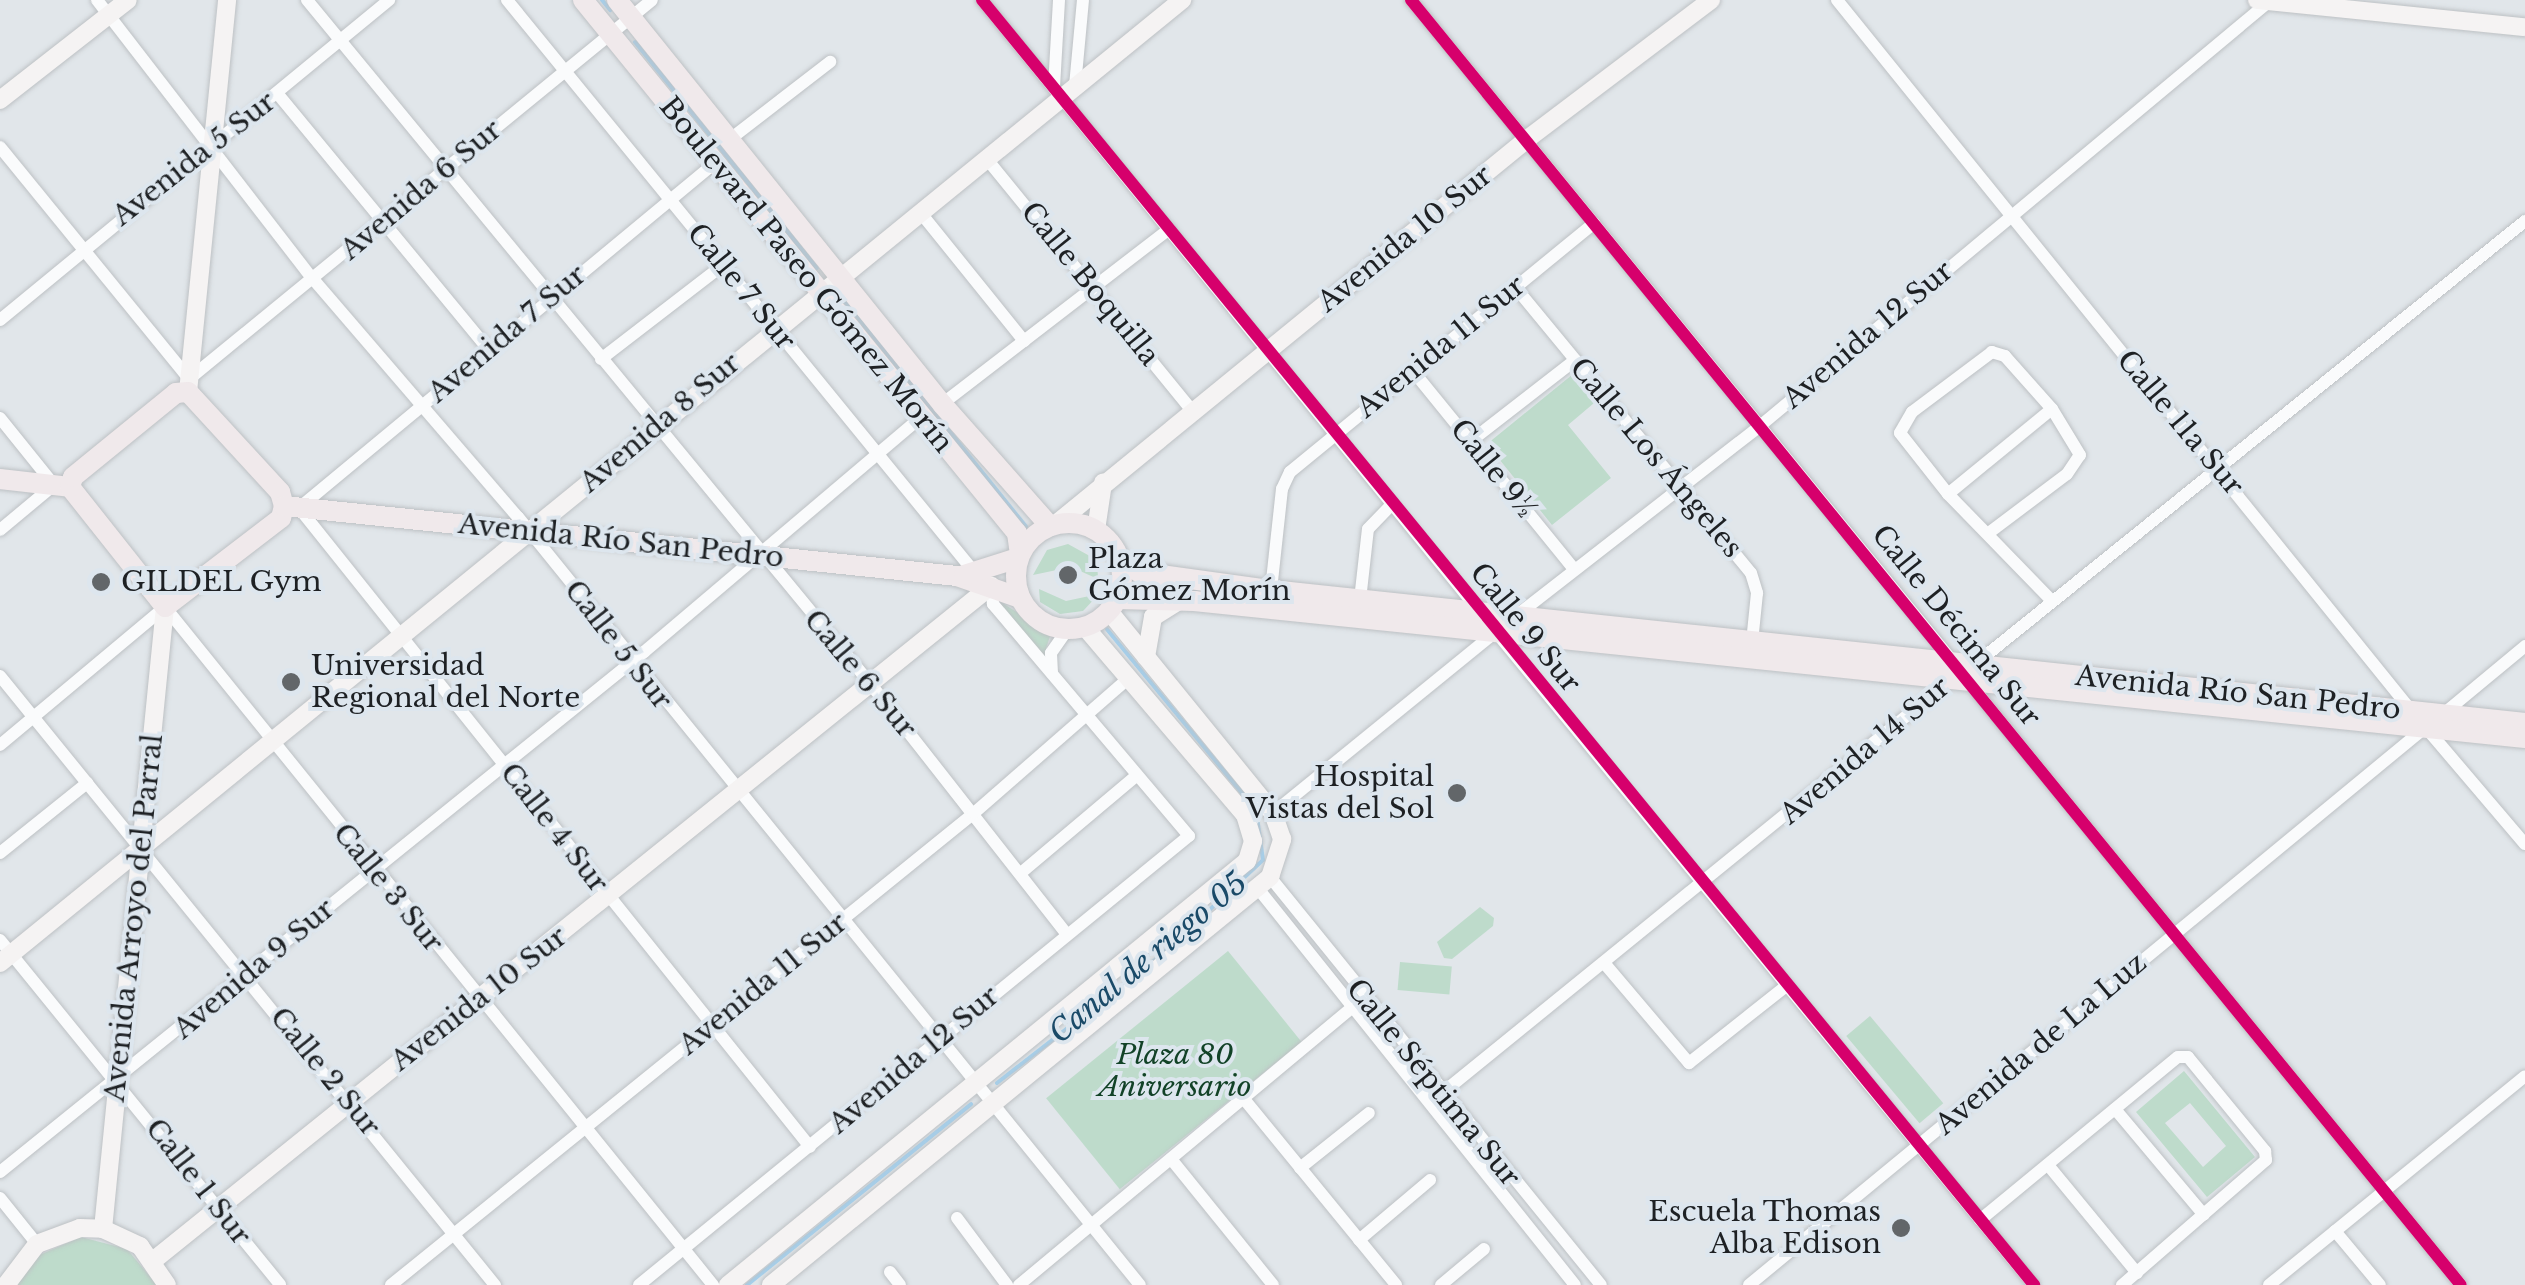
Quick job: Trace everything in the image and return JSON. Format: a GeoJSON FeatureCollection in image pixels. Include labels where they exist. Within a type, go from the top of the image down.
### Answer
{"type":"FeatureCollection","features":[{"type":"Feature","properties":{"kind":"main road"},"geometry":{"type":"LineString","coordinates":[[0,100],[128,0]]}},
{"type":"Feature","properties":{"kind":"main road"},"geometry":{"type":"LineString","coordinates":[[188,385],[228,0]]}},
{"type":"Feature","properties":{"kind":"main road","name":"Boulevard Paseo Gómez Morín"},"geometry":{"type":"LineString","coordinates":[[582,0],[1016,533],[1019,556]]}},
{"type":"Feature","properties":{"kind":"main road","name":"Avenida 8 Sur"},"geometry":{"type":"LineString","coordinates":[[4,952],[141,848],[529,532],[837,274],[920,212],[1064,91],[1182,0]]}},
{"type":"Feature","properties":{"kind":"main road","name":"Avenida 10 Sur"},"geometry":{"type":"LineString","coordinates":[[1053,525],[1526,140],[1712,0]]}},
{"type":"Feature","properties":{"kind":"main road"},"geometry":{"type":"LineString","coordinates":[[2267,0],[2525,27]]}},
{"type":"Feature","properties":{"kind":"main road","name":"Boulevard Paseo Gómez Morín"},"geometry":{"type":"LineString","coordinates":[[624,8],[942,404],[1053,525]]}},
{"type":"Feature","properties":{"kind":"main road","name":"Avenida 6 Sur"},"geometry":{"type":"LineString","coordinates":[[62,486],[188,385]]}},
{"type":"Feature","properties":{"kind":"main road","name":"Calle 4 Sur"},"geometry":{"type":"LineString","coordinates":[[188,385],[292,507]]}},
{"type":"Feature","properties":{"kind":"main road"},"geometry":{"type":"LineString","coordinates":[[0,480],[62,486]]}},
{"type":"Feature","properties":{"kind":"main road"},"geometry":{"type":"LineString","coordinates":[[1096,530],[1103,484]]}},
{"type":"Feature","properties":{"kind":"main road","name":"Calle 3 Sur"},"geometry":{"type":"LineString","coordinates":[[62,486],[165,607]]}},
{"type":"Feature","properties":{"kind":"main road","name":"Avenida Río San Pedro"},"geometry":{"type":"LineString","coordinates":[[292,507],[974,578],[1020,598],[1039,620],[1076,628]]}},
{"type":"Feature","properties":{"kind":"main road","name":"Avenida 7 Sur"},"geometry":{"type":"LineString","coordinates":[[165,607],[292,507]]}},
{"type":"Feature","properties":{"kind":"main road"},"geometry":{"type":"LineString","coordinates":[[728,1285],[1265,884],[1282,840],[1273,813],[1146,657],[1113,605],[1120,561],[1096,530],[1053,525]]}},
{"type":"Feature","properties":{"kind":"main road","name":"Avenida Río San Pedro"},"geometry":{"type":"LineString","coordinates":[[974,578],[1019,556],[1053,525]]}},
{"type":"Feature","properties":{"kind":"main road"},"geometry":{"type":"LineString","coordinates":[[1019,556],[1020,598]]}},
{"type":"Feature","properties":{"kind":"main road","name":"Avenida Río San Pedro"},"geometry":{"type":"LineString","coordinates":[[1120,561],[1139,572],[1272,590],[1752,642],[1960,672]]}},
{"type":"Feature","properties":{"kind":"main road","name":"Avenida 10 Sur"},"geometry":{"type":"LineString","coordinates":[[154,1260],[869,682],[974,578]]}},
{"type":"Feature","properties":{"kind":"main road"},"geometry":{"type":"LineString","coordinates":[[1146,657],[1153,616],[1181,599]]}},
{"type":"Feature","properties":{"kind":"main road","name":"Avenida Río San Pedro"},"geometry":{"type":"LineString","coordinates":[[1113,605],[1181,599],[1496,632],[2426,717],[2525,722]]}},
{"type":"Feature","properties":{"kind":"main road"},"geometry":{"type":"LineString","coordinates":[[772,1285],[1228,880],[1251,852],[1245,816],[1130,677],[1076,628],[1113,605]]}},
{"type":"Feature","properties":{"kind":"main road","name":"Avenida Arroyo del Parral"},"geometry":{"type":"LineString","coordinates":[[103,1229],[165,607]]}},
{"type":"Feature","properties":{"kind":"main road","name":"Avenida Río San Pedro"},"geometry":{"type":"LineString","coordinates":[[2426,717],[2525,738]]}},
{"type":"Feature","properties":{"kind":"main road"},"geometry":{"type":"LineString","coordinates":[[6,1285],[38,1244],[80,1228],[103,1229],[154,1260],[167,1285]]}},
{"type":"Feature","properties":{"kind":"street","name":"Calle 5 Sur"},"geometry":{"type":"LineString","coordinates":[[97,0],[313,279],[529,532],[734,792],[1140,1285]]}},
{"type":"Feature","properties":{"kind":"street","name":"Calle 6 Sur"},"geometry":{"type":"LineString","coordinates":[[306,0],[447,168],[759,556],[869,682],[1022,872],[1066,933]]}},
{"type":"Feature","properties":{"kind":"street","name":"Avenida 5 Sur"},"geometry":{"type":"LineString","coordinates":[[0,320],[78,250],[212,150],[389,0]]}},
{"type":"Feature","properties":{"kind":"street","name":"Calle 7 Sur"},"geometry":{"type":"LineString","coordinates":[[508,0],[876,453],[993,604],[1190,836]]}},
{"type":"Feature","properties":{"kind":"street","name":"Avenida 6 Sur"},"geometry":{"type":"LineString","coordinates":[[188,385],[610,34],[624,8],[652,0]]}},
{"type":"Feature","properties":{"kind":"street","name":"Calle 9 Sur"},"geometry":{"type":"LineString","coordinates":[[982,0],[1064,91],[1169,230],[1785,987],[2034,1285]]}},
{"type":"Feature","properties":{"kind":"street"},"geometry":{"type":"LineString","coordinates":[[1059,0],[1064,91]]}},
{"type":"Feature","properties":{"kind":"street"},"geometry":{"type":"LineString","coordinates":[[1064,91],[1083,0]]}},
{"type":"Feature","properties":{"kind":"street","name":"Calle Décima Sur"},"geometry":{"type":"LineString","coordinates":[[1410,0],[2462,1285]]}},
{"type":"Feature","properties":{"kind":"street","name":"Calle 11a Sur"},"geometry":{"type":"LineString","coordinates":[[1837,0],[2007,216],[2426,717],[2525,844]]}},
{"type":"Feature","properties":{"kind":"street","name":"Avenida 12 Sur"},"geometry":{"type":"LineString","coordinates":[[1273,813],[1572,568],[1760,426],[2267,0]]}},
{"type":"Feature","properties":{"kind":"street"},"geometry":{"type":"LineString","coordinates":[[729,140],[830,62]]}},
{"type":"Feature","properties":{"kind":"street"},"geometry":{"type":"LineString","coordinates":[[278,92],[488,349]]}},
{"type":"Feature","properties":{"kind":"street","name":"Calle 4 Sur"},"geometry":{"type":"LineString","coordinates":[[0,148],[188,385]]}},
{"type":"Feature","properties":{"kind":"street","name":"Calle Boquilla"},"geometry":{"type":"LineString","coordinates":[[986,158],[1192,411]]}},
{"type":"Feature","properties":{"kind":"street","name":"Avenida 7 Sur"},"geometry":{"type":"LineString","coordinates":[[292,507],[421,406],[716,162]]}},
{"type":"Feature","properties":{"kind":"street"},"geometry":{"type":"LineString","coordinates":[[920,212],[1024,341]]}},
{"type":"Feature","properties":{"kind":"street","name":"Avenida 14 Sur"},"geometry":{"type":"LineString","coordinates":[[1441,1094],[1703,886],[1960,672],[2525,222]]}},
{"type":"Feature","properties":{"kind":"street","name":"Avenida 11 Sur"},"geometry":{"type":"LineString","coordinates":[[1272,590],[1284,482],[1334,433],[1594,223]]}},
{"type":"Feature","properties":{"kind":"street"},"geometry":{"type":"LineString","coordinates":[[942,404],[1169,230]]}},
{"type":"Feature","properties":{"kind":"street"},"geometry":{"type":"LineString","coordinates":[[601,358],[723,265]]}},
{"type":"Feature","properties":{"kind":"street","name":"Calle Los Ángeles"},"geometry":{"type":"LineString","coordinates":[[1516,288],[1755,579],[1752,642]]}},
{"type":"Feature","properties":{"kind":"street"},"geometry":{"type":"LineString","coordinates":[[1990,532],[2078,462],[2076,442],[2052,409],[2005,356],[1985,353],[1901,428],[1908,448],[1948,494],[1990,532],[2051,600]]}},
{"type":"Feature","properties":{"kind":"street"},"geometry":{"type":"LineString","coordinates":[[1471,441],[1575,360]]}},
{"type":"Feature","properties":{"kind":"street","name":"Calle 9½"},"geometry":{"type":"LineString","coordinates":[[1413,371],[1572,568]]}},
{"type":"Feature","properties":{"kind":"street"},"geometry":{"type":"LineString","coordinates":[[1948,494],[2052,409]]}},
{"type":"Feature","properties":{"kind":"street"},"geometry":{"type":"LineString","coordinates":[[0,418],[62,486]]}},
{"type":"Feature","properties":{"kind":"street","name":"Avenida 9 Sur"},"geometry":{"type":"LineString","coordinates":[[0,1172],[632,662],[920,418]]}},
{"type":"Feature","properties":{"kind":"street","name":"Avenida 6 Sur"},"geometry":{"type":"LineString","coordinates":[[0,530],[62,486]]}},
{"type":"Feature","properties":{"kind":"street"},"geometry":{"type":"LineString","coordinates":[[1360,600],[1368,530],[1392,504]]}},
{"type":"Feature","properties":{"kind":"street","name":"Calle 4 Sur"},"geometry":{"type":"LineString","coordinates":[[292,507],[810,1147]]}},
{"type":"Feature","properties":{"kind":"street","name":"Avenida 7 Sur"},"geometry":{"type":"LineString","coordinates":[[0,745],[165,607]]}},
{"type":"Feature","properties":{"kind":"street","name":"Calle 3 Sur"},"geometry":{"type":"LineString","coordinates":[[165,607],[581,1128],[713,1285]]}},
{"type":"Feature","properties":{"kind":"street"},"geometry":{"type":"LineString","coordinates":[[1052,675],[1051,653],[1076,628]]}},
{"type":"Feature","properties":{"kind":"street","name":"Avenida de La Luz"},"geometry":{"type":"LineString","coordinates":[[1749,1285],[2174,933],[2426,717],[2525,646]]}},
{"type":"Feature","properties":{"kind":"street","name":"Calle 2 Sur"},"geometry":{"type":"LineString","coordinates":[[0,676],[496,1285]]}},
{"type":"Feature","properties":{"kind":"street","name":"Avenida 11 Sur"},"geometry":{"type":"LineString","coordinates":[[391,1285],[974,813],[1130,677]]}},
{"type":"Feature","properties":{"kind":"street"},"geometry":{"type":"LineString","coordinates":[[1022,872],[1137,775]]}},
{"type":"Feature","properties":{"kind":"street"},"geometry":{"type":"LineString","coordinates":[[0,853],[86,783]]}},
{"type":"Feature","properties":{"kind":"street","name":"Avenida 12 Sur"},"geometry":{"type":"LineString","coordinates":[[639,1285],[1066,933],[1190,836]]}},
{"type":"Feature","properties":{"kind":"street","name":"Calle Séptima Sur"},"geometry":{"type":"LineString","coordinates":[[1265,884],[1350,1008],[1575,1285]]}},
{"type":"Feature","properties":{"kind":"street","name":"Calle Séptima Sur"},"geometry":{"type":"LineString","coordinates":[[1265,884],[1601,1285]]}},
{"type":"Feature","properties":{"kind":"street","name":"Calle 1 Sur"},"geometry":{"type":"LineString","coordinates":[[4,952],[118,1080],[280,1285]]}},
{"type":"Feature","properties":{"kind":"street"},"geometry":{"type":"LineString","coordinates":[[1605,964],[1689,1063],[1785,987]]}},
{"type":"Feature","properties":{"kind":"street"},"geometry":{"type":"LineString","coordinates":[[1020,1285],[1350,1008]]}},
{"type":"Feature","properties":{"kind":"street"},"geometry":{"type":"LineString","coordinates":[[1980,1220],[2178,1057],[2193,1059],[2266,1156],[2122,1285]]}},
{"type":"Feature","properties":{"kind":"street"},"geometry":{"type":"LineString","coordinates":[[2269,1285],[2525,1076]]}},
{"type":"Feature","properties":{"kind":"street"},"geometry":{"type":"LineString","coordinates":[[1244,1100],[1396,1285]]}},
{"type":"Feature","properties":{"kind":"street"},"geometry":{"type":"LineString","coordinates":[[2115,1109],[2204,1215]]}},
{"type":"Feature","properties":{"kind":"street"},"geometry":{"type":"LineString","coordinates":[[1300,1168],[1369,1112]]}},
{"type":"Feature","properties":{"kind":"street"},"geometry":{"type":"LineString","coordinates":[[1171,1160],[1273,1285]]}},
{"type":"Feature","properties":{"kind":"street"},"geometry":{"type":"LineString","coordinates":[[2048,1165],[2136,1273]]}},
{"type":"Feature","properties":{"kind":"street"},"geometry":{"type":"LineString","coordinates":[[1359,1240],[1430,1180]]}},
{"type":"Feature","properties":{"kind":"street"},"geometry":{"type":"LineString","coordinates":[[0,1198],[38,1244]]}},
{"type":"Feature","properties":{"kind":"street"},"geometry":{"type":"LineString","coordinates":[[956,1218],[1007,1285]]}},
{"type":"Feature","properties":{"kind":"street"},"geometry":{"type":"LineString","coordinates":[[2335,1231],[2380,1285]]}},
{"type":"Feature","properties":{"kind":"street"},"geometry":{"type":"LineString","coordinates":[[1441,1285],[1484,1249]]}},
{"type":"Feature","properties":{"kind":"street"},"geometry":{"type":"LineString","coordinates":[[890,1272],[900,1285]]}},
{"type":"Feature","properties":{"kind":"green space"},"geometry":{"type":"Polygon","coordinates":[[[1578,370],[1600,398],[1568,425],[1611,478],[1552,525],[1487,444],[1578,370]]]}},
{"type":"Feature","properties":{"kind":"green space"},"geometry":{"type":"Polygon","coordinates":[[[1068,544],[1097,560],[1098,579],[1071,567],[1033,575],[1047,550],[1068,544]]]}},
{"type":"Feature","properties":{"kind":"green space"},"geometry":{"type":"Polygon","coordinates":[[[1039,589],[1066,601],[1099,594],[1083,611],[1060,614],[1040,602],[1039,589]]]}},
{"type":"Feature","properties":{"kind":"green space"},"geometry":{"type":"Polygon","coordinates":[[[994,598],[1051,633],[1043,658],[994,598]]]}},
{"type":"Feature","properties":{"kind":"green space"},"geometry":{"type":"Polygon","coordinates":[[[1480,907],[1494,918],[1493,926],[1452,959],[1444,958],[1437,942],[1480,907]]]}},
{"type":"Feature","properties":{"kind":"green space","name":"Plaza 80 Aniversario"},"geometry":{"type":"Polygon","coordinates":[[[1228,951],[1302,1042],[1120,1189],[1046,1098],[1228,951]]]}},
{"type":"Feature","properties":{"kind":"green space"},"geometry":{"type":"Polygon","coordinates":[[[1400,962],[1452,967],[1449,994],[1398,990],[1400,962]]]}},
{"type":"Feature","properties":{"kind":"green space"},"geometry":{"type":"Polygon","coordinates":[[[1870,1016],[1943,1103],[1920,1123],[1846,1036],[1870,1016]]]}},
{"type":"Feature","properties":{"kind":"green space"},"geometry":{"type":"Polygon","coordinates":[[[2184,1071],[2255,1157],[2207,1197],[2136,1112],[2184,1071]],[[2190,1103],[2165,1123],[2203,1167],[2226,1146],[2190,1103]]]}},
{"type":"Feature","properties":{"kind":"green space"},"geometry":{"type":"Polygon","coordinates":[[[81,1237],[127,1249],[157,1285],[17,1285],[37,1256],[81,1237]]]}},
{"type":"Feature","properties":{"kind":"waterway"},"geometry":{"type":"LineString","coordinates":[[602,0],[610,10]]}},
{"type":"Feature","properties":{"kind":"waterway"},"geometry":{"type":"LineString","coordinates":[[635,42],[817,268]]}},
{"type":"Feature","properties":{"kind":"waterway","name":"Canal de riego 05"},"geometry":{"type":"LineString","coordinates":[[843,299],[1026,527]]}},
{"type":"Feature","properties":{"kind":"waterway","name":"Canal de riego 05"},"geometry":{"type":"LineString","coordinates":[[997,1083],[1159,957],[1263,860],[1256,810],[1107,629]]}},
{"type":"Feature","properties":{"kind":"waterway"},"geometry":{"type":"LineString","coordinates":[[747,1285],[971,1104]]}},
{"type":"Feature","properties":{"kind":"cycle path"},"geometry":{"type":"LineString","coordinates":[[982,0],[2034,1285]]}},
{"type":"Feature","properties":{"kind":"cycle path"},"geometry":{"type":"LineString","coordinates":[[1411,0],[2461,1285]]}},
{"type":"Feature","properties":{"kind":"place","name":"Plaza Gómez Morín"},"geometry":{"type":"Point","coordinates":[1068,575]}},
{"type":"Feature","properties":{"kind":"place","name":"GILDEL Gym"},"geometry":{"type":"Point","coordinates":[101,582]}},
{"type":"Feature","properties":{"kind":"place","name":"Universidad Regional del Norte"},"geometry":{"type":"Point","coordinates":[291,682]}},
{"type":"Feature","properties":{"kind":"place","name":"Hospital Vistas del Sol"},"geometry":{"type":"Point","coordinates":[1457,793]}},
{"type":"Feature","properties":{"kind":"place","name":"Escuela Thomas Alba Edison"},"geometry":{"type":"Point","coordinates":[1901,1228]}}]}
